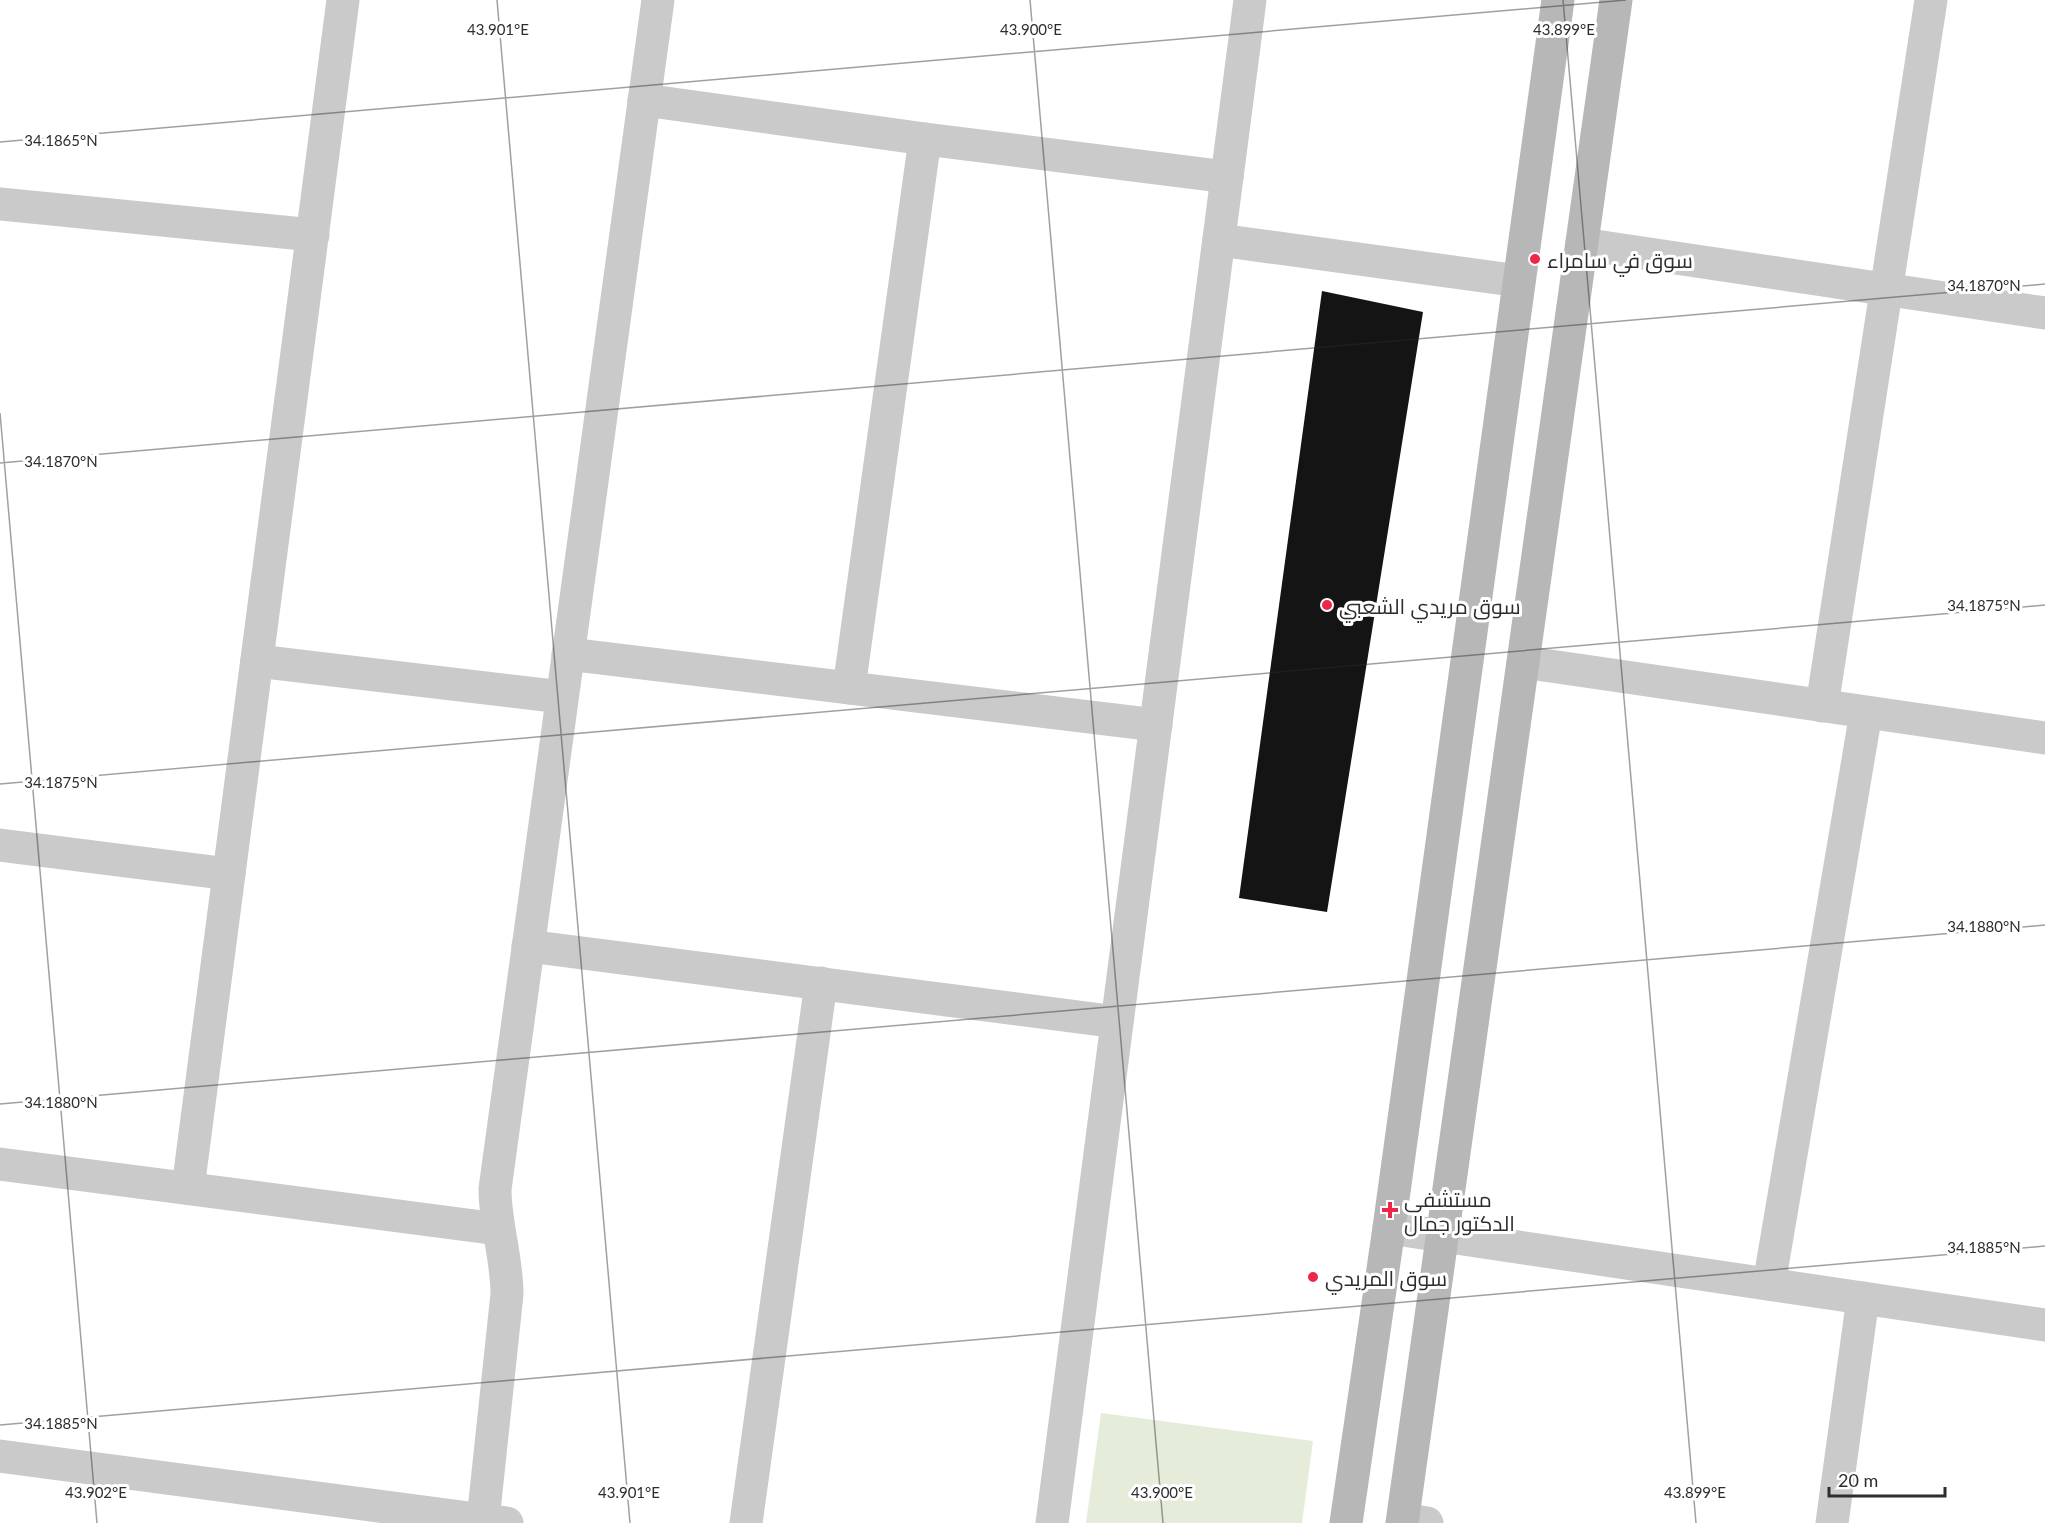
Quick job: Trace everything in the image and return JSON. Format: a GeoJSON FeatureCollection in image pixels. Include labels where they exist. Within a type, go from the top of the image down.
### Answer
{"type":"FeatureCollection","features":[{"type":"Feature","properties":{"kind":"main road"},"geometry":{"type":"LineString","coordinates":[[1346,1523],[1389,1228],[1558,0]]}},
{"type":"Feature","properties":{"kind":"main road"},"geometry":{"type":"LineString","coordinates":[[1411,1522],[1443,1236],[1616,0]]}},
{"type":"Feature","properties":{"kind":"street"},"geometry":{"type":"LineString","coordinates":[[188,1188],[343,0]]}},
{"type":"Feature","properties":{"kind":"street"},"geometry":{"type":"LineString","coordinates":[[0,1456],[335,1512],[495,1521],[507,1271],[498,1229],[495,1189],[658,0]]}},
{"type":"Feature","properties":{"kind":"street"},"geometry":{"type":"LineString","coordinates":[[1052,1523],[1250,0]]}},
{"type":"Feature","properties":{"kind":"street"},"geometry":{"type":"LineString","coordinates":[[1822,706],[1931,0]]}},
{"type":"Feature","properties":{"kind":"street"},"geometry":{"type":"LineString","coordinates":[[644,100],[925,139],[1227,177]]}},
{"type":"Feature","properties":{"kind":"street"},"geometry":{"type":"LineString","coordinates":[[849,688],[925,139]]}},
{"type":"Feature","properties":{"kind":"street"},"geometry":{"type":"LineString","coordinates":[[0,204],[313,236]]}},
{"type":"Feature","properties":{"kind":"street"},"geometry":{"type":"LineString","coordinates":[[1219,240],[1519,281]]}},
{"type":"Feature","properties":{"kind":"street"},"geometry":{"type":"LineString","coordinates":[[1582,244],[2045,313]]}},
{"type":"Feature","properties":{"kind":"street"},"geometry":{"type":"LineString","coordinates":[[568,654],[1156,725]]}},
{"type":"Feature","properties":{"kind":"street"},"geometry":{"type":"LineString","coordinates":[[257,661],[562,697]]}},
{"type":"Feature","properties":{"kind":"street"},"geometry":{"type":"LineString","coordinates":[[1523,662],[2045,738]]}},
{"type":"Feature","properties":{"kind":"street"},"geometry":{"type":"LineString","coordinates":[[1769,1284],[1866,713]]}},
{"type":"Feature","properties":{"kind":"street"},"geometry":{"type":"LineString","coordinates":[[0,845],[229,874]]}},
{"type":"Feature","properties":{"kind":"street"},"geometry":{"type":"LineString","coordinates":[[528,946],[1117,1022]]}},
{"type":"Feature","properties":{"kind":"street"},"geometry":{"type":"LineString","coordinates":[[746,1523],[820,983]]}},
{"type":"Feature","properties":{"kind":"street"},"geometry":{"type":"LineString","coordinates":[[0,1164],[498,1229]]}},
{"type":"Feature","properties":{"kind":"street"},"geometry":{"type":"LineString","coordinates":[[1389,1228],[2045,1324]]}},
{"type":"Feature","properties":{"kind":"street"},"geometry":{"type":"LineString","coordinates":[[1832,1523],[1863,1298]]}},
{"type":"Feature","properties":{"kind":"green space"},"geometry":{"type":"Polygon","coordinates":[[[1101,1413],[1313,1441],[1302,1523],[1086,1523],[1101,1413]]]}},
{"type":"Feature","properties":{"kind":"building","name":"سوق مريدي الشعبي"},"geometry":{"type":"Polygon","coordinates":[[[1322,291],[1423,312],[1327,912],[1239,898],[1322,291]]]}},
{"type":"Feature","properties":{"kind":"place","name":"سوق في سامراء"},"geometry":{"type":"Point","coordinates":[1535,259]}},
{"type":"Feature","properties":{"kind":"place","name":"سوق مريدي الشعبي"},"geometry":{"type":"Point","coordinates":[1327,605]}},
{"type":"Feature","properties":{"kind":"place","name":"مستشفى الدكتور جمال"},"geometry":{"type":"Point","coordinates":[1390,1210]}},
{"type":"Feature","properties":{"kind":"place","name":"سوق المريدي"},"geometry":{"type":"Point","coordinates":[1313,1277]}}]}
